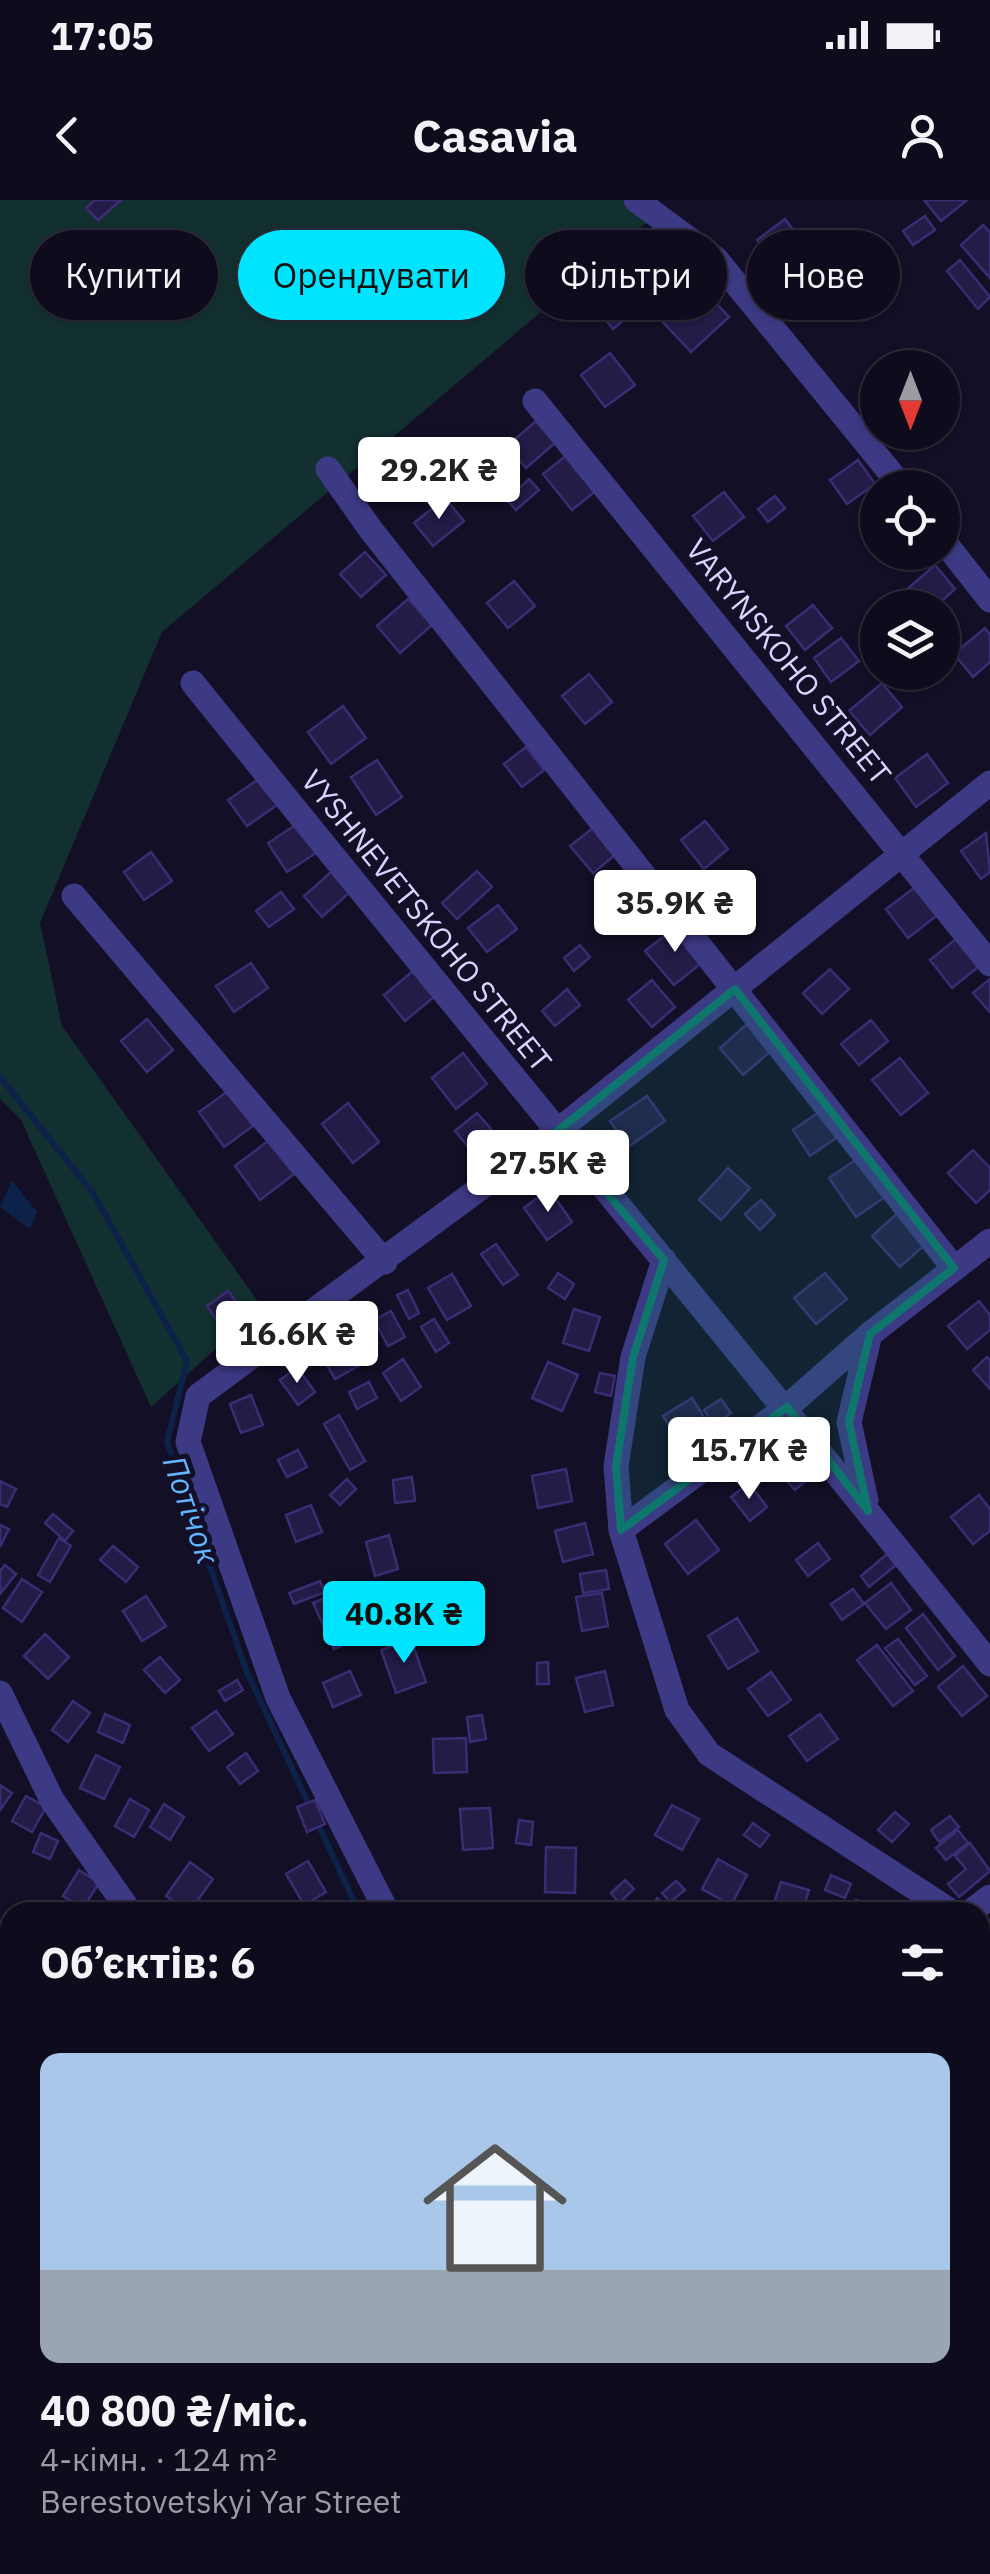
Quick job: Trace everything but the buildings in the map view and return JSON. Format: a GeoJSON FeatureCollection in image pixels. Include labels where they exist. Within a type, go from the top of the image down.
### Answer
{"type":"FeatureCollection","features":[{"type":"Feature","properties":{"kind":"street"},"geometry":{"type":"LineString","coordinates":[[636,200],[716,259],[887,470]]}},
{"type":"Feature","properties":{"kind":"street","name":"VARYNSKOHO STREET"},"geometry":{"type":"LineString","coordinates":[[536,401],[990,964]]}},
{"type":"Feature","properties":{"kind":"street"},"geometry":{"type":"LineString","coordinates":[[328,469],[371,530],[954,1268]]}},
{"type":"Feature","properties":{"kind":"street"},"geometry":{"type":"LineString","coordinates":[[960,562],[990,600]]}},
{"type":"Feature","properties":{"kind":"street","name":"VYSHNEVETSKOHO STREET"},"geometry":{"type":"LineString","coordinates":[[192,682],[555,1133],[787,1407],[990,1664]]}},
{"type":"Feature","properties":{"kind":"street"},"geometry":{"type":"LineString","coordinates":[[382,1902],[278,1698],[188,1442],[198,1396],[385,1262],[555,1133],[990,783]]}},
{"type":"Feature","properties":{"kind":"street"},"geometry":{"type":"LineString","coordinates":[[74,896],[385,1262]]}},
{"type":"Feature","properties":{"kind":"street"},"geometry":{"type":"LineString","coordinates":[[622,1530],[787,1407],[870,1334],[990,1241]]}},
{"type":"Feature","properties":{"kind":"street"},"geometry":{"type":"LineString","coordinates":[[664,1260],[633,1357],[616,1466],[622,1530],[677,1710],[709,1754],[918,1902]]}},
{"type":"Feature","properties":{"kind":"street"},"geometry":{"type":"LineString","coordinates":[[868,1511],[849,1422],[870,1334]]}},
{"type":"Feature","properties":{"kind":"street"},"geometry":{"type":"LineString","coordinates":[[0,1693],[52,1800],[123,1902]]}},
{"type":"Feature","properties":{"kind":"highlighted area"},"geometry":{"type":"Polygon","coordinates":[[[735,989],[954,1268],[870,1334],[849,1422],[868,1511],[787,1407],[621,1530],[616,1466],[633,1357],[664,1260],[555,1133],[735,989]]]}},
{"type":"Feature","properties":{"kind":"green space"},"geometry":{"type":"Polygon","coordinates":[[[0,200],[657,200],[663,209],[638,230],[525,230],[525,320],[532,320],[162,632],[40,923],[62,1026],[262,1307],[151,1407],[21,1120],[0,1099],[0,200]]]}},
{"type":"Feature","properties":{"kind":"water"},"geometry":{"type":"Polygon","coordinates":[[[12,1180],[37,1212],[30,1229],[0,1207],[12,1180]]]}},
{"type":"Feature","properties":{"kind":"waterway","name":"Потічок"},"geometry":{"type":"LineString","coordinates":[[0,1077],[93,1193],[187,1361],[167,1442],[246,1670],[311,1809]]}},
{"type":"Feature","properties":{"kind":"waterway","name":"Потічок"},"geometry":{"type":"LineString","coordinates":[[316,1820],[354,1902]]}}]}
